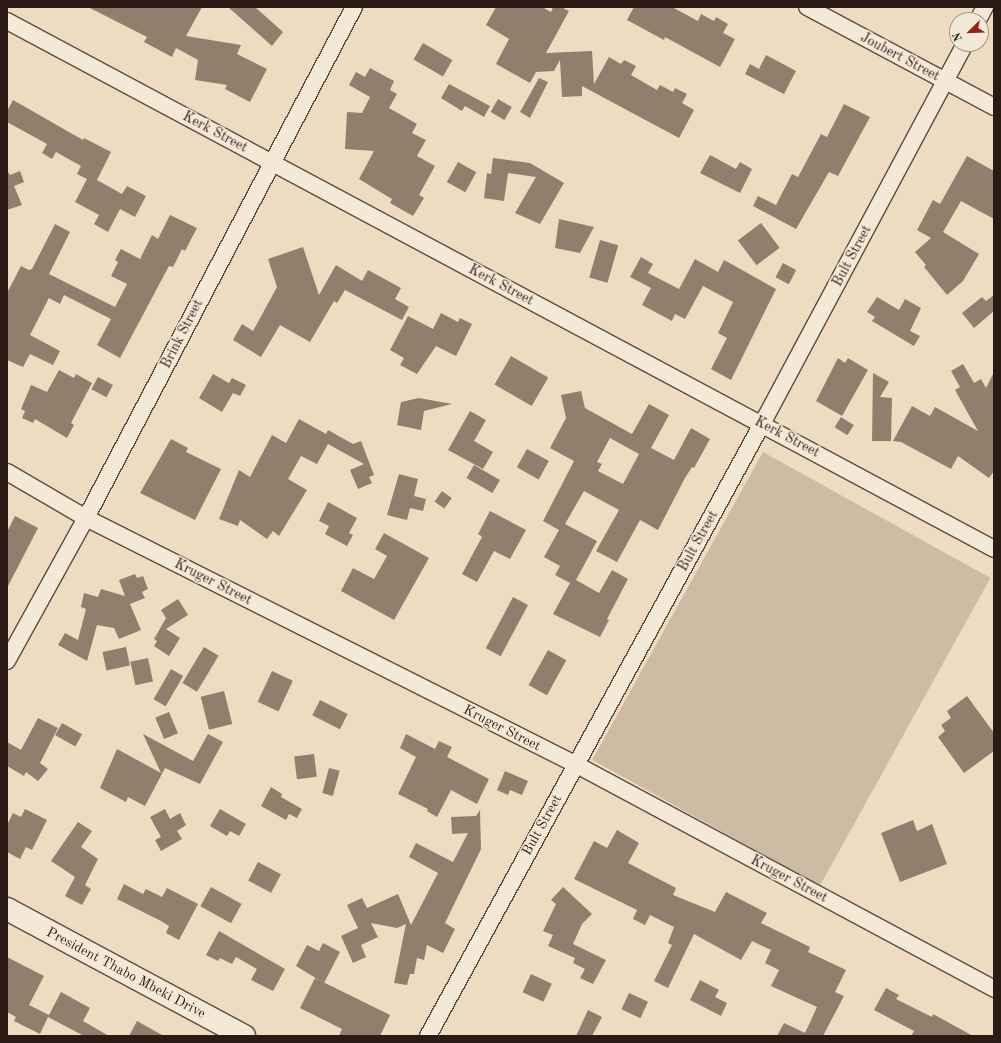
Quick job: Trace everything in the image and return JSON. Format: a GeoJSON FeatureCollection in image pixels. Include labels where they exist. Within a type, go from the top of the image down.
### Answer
{"type":"FeatureCollection","features":[{"type":"Feature","properties":{"kind":"street","name":"Brink Street"},"geometry":{"type":"LineString","coordinates":[[7,661],[86,518],[271,162],[354,7]]}},
{"type":"Feature","properties":{"kind":"street","name":"Joubert Street"},"geometry":{"type":"LineString","coordinates":[[807,7],[994,107]]}},
{"type":"Feature","properties":{"kind":"street","name":"Kerk Street"},"geometry":{"type":"LineString","coordinates":[[7,21],[994,549]]}},
{"type":"Feature","properties":{"kind":"street","name":"Bult Street"},"geometry":{"type":"LineString","coordinates":[[428,1036],[575,764],[762,424],[961,52]]}},
{"type":"Feature","properties":{"kind":"street","name":"Kruger Street"},"geometry":{"type":"LineString","coordinates":[[7,472],[86,518],[575,764],[994,989]]}},
{"type":"Feature","properties":{"kind":"street","name":"President Thabo Mbeki Drive"},"geometry":{"type":"LineString","coordinates":[[7,909],[244,1036]]}},
{"type":"Feature","properties":{"kind":"shaded area"},"geometry":{"type":"Polygon","coordinates":[[[763,452],[990,578],[820,886],[592,760],[763,452]]]}},
{"type":"Feature","properties":{"kind":"building"},"geometry":{"type":"Polygon","coordinates":[[[88,7],[202,7],[186,36],[241,45],[237,54],[267,69],[250,102],[225,89],[227,85],[195,80],[198,60],[176,48],[172,57],[144,42],[147,37],[88,7]]]}},
{"type":"Feature","properties":{"kind":"building"},"geometry":{"type":"Polygon","coordinates":[[[228,7],[255,7],[283,32],[272,46],[228,7]]]}},
{"type":"Feature","properties":{"kind":"building"},"geometry":{"type":"Polygon","coordinates":[[[496,7],[542,7],[551,12],[553,7],[561,7],[569,11],[546,53],[592,51],[594,84],[609,57],[621,64],[624,60],[636,66],[631,75],[657,90],[660,85],[673,92],[675,88],[687,94],[682,103],[694,110],[679,138],[582,86],[582,96],[562,97],[560,60],[554,71],[536,72],[530,83],[496,64],[509,39],[486,25],[496,7]]]}},
{"type":"Feature","properties":{"kind":"building"},"geometry":{"type":"Polygon","coordinates":[[[634,7],[672,7],[698,21],[701,14],[714,21],[716,17],[728,24],[723,33],[735,39],[720,67],[665,37],[664,40],[627,20],[634,7]]]}},
{"type":"Feature","properties":{"kind":"building"},"geometry":{"type":"Polygon","coordinates":[[[423,43],[452,60],[443,76],[414,59],[423,43]]]}},
{"type":"Feature","properties":{"kind":"building"},"geometry":{"type":"Polygon","coordinates":[[[766,55],[796,71],[784,94],[745,74],[750,64],[759,69],[766,55]]]}},
{"type":"Feature","properties":{"kind":"building"},"geometry":{"type":"Polygon","coordinates":[[[370,68],[394,81],[390,90],[397,94],[389,108],[417,124],[412,133],[426,140],[417,156],[435,166],[419,195],[424,198],[413,216],[390,203],[392,199],[359,179],[374,151],[345,149],[347,112],[362,113],[370,97],[349,85],[356,72],[365,77],[370,68]]]}},
{"type":"Feature","properties":{"kind":"building"},"geometry":{"type":"Polygon","coordinates":[[[539,78],[548,82],[530,118],[520,112],[539,78]]]}},
{"type":"Feature","properties":{"kind":"building"},"geometry":{"type":"Polygon","coordinates":[[[449,84],[490,106],[484,117],[465,106],[462,111],[441,98],[449,84]]]}},
{"type":"Feature","properties":{"kind":"building"},"geometry":{"type":"Polygon","coordinates":[[[498,99],[512,107],[504,120],[490,112],[498,99]]]}},
{"type":"Feature","properties":{"kind":"building"},"geometry":{"type":"Polygon","coordinates":[[[13,100],[83,140],[84,138],[111,152],[97,180],[122,194],[127,186],[146,196],[135,217],[120,209],[108,232],[94,224],[99,215],[75,202],[87,179],[77,174],[81,166],[56,152],[52,159],[42,153],[47,144],[7,122],[7,111],[13,100]]]}},
{"type":"Feature","properties":{"kind":"building"},"geometry":{"type":"Polygon","coordinates":[[[844,104],[870,117],[838,176],[829,172],[796,229],[753,206],[758,196],[776,205],[792,174],[798,177],[821,134],[827,137],[844,104]]]}},
{"type":"Feature","properties":{"kind":"building"},"geometry":{"type":"Polygon","coordinates":[[[710,155],[736,169],[740,162],[752,169],[740,193],[700,173],[710,155]]]}},
{"type":"Feature","properties":{"kind":"building"},"geometry":{"type":"Polygon","coordinates":[[[967,156],[994,171],[994,219],[961,201],[943,232],[979,254],[963,281],[947,295],[924,267],[926,265],[915,252],[931,238],[917,230],[933,200],[940,204],[967,156]]]}},
{"type":"Feature","properties":{"kind":"building"},"geometry":{"type":"Polygon","coordinates":[[[493,158],[530,163],[564,183],[540,224],[515,213],[536,177],[508,173],[504,201],[484,198],[487,173],[491,174],[493,158]]]}},
{"type":"Feature","properties":{"kind":"building"},"geometry":{"type":"Polygon","coordinates":[[[458,162],[476,172],[465,192],[447,182],[458,162]]]}},
{"type":"Feature","properties":{"kind":"building"},"geometry":{"type":"Polygon","coordinates":[[[7,170],[10,175],[20,171],[24,182],[14,186],[22,205],[7,210],[7,170]]]}},
{"type":"Feature","properties":{"kind":"building"},"geometry":{"type":"Polygon","coordinates":[[[170,215],[197,228],[185,251],[182,249],[173,267],[169,266],[120,358],[97,345],[111,319],[64,295],[60,304],[49,298],[30,335],[60,351],[53,365],[30,354],[23,367],[7,360],[7,293],[21,266],[29,270],[32,269],[55,224],[70,232],[49,274],[115,307],[127,284],[111,276],[118,262],[115,260],[121,249],[140,259],[152,235],[158,239],[170,215]]]}},
{"type":"Feature","properties":{"kind":"building"},"geometry":{"type":"Polygon","coordinates":[[[559,219],[594,227],[580,253],[555,248],[559,219]]]}},
{"type":"Feature","properties":{"kind":"building"},"geometry":{"type":"Polygon","coordinates":[[[761,223],[780,248],[756,265],[738,240],[761,223]]]}},
{"type":"Feature","properties":{"kind":"building"},"geometry":{"type":"Polygon","coordinates":[[[600,240],[618,245],[608,283],[589,277],[600,240]]]}},
{"type":"Feature","properties":{"kind":"building"},"geometry":{"type":"Polygon","coordinates":[[[303,247],[319,295],[336,265],[362,281],[368,270],[401,288],[395,299],[409,307],[402,320],[345,290],[337,303],[334,301],[310,342],[280,325],[261,357],[233,340],[242,324],[253,331],[277,287],[268,259],[303,247]]]}},
{"type":"Feature","properties":{"kind":"building"},"geometry":{"type":"Polygon","coordinates":[[[641,257],[653,264],[648,273],[679,289],[695,259],[718,272],[724,260],[776,289],[731,380],[711,369],[727,338],[718,333],[733,302],[703,286],[685,319],[675,314],[672,321],[642,305],[651,288],[630,277],[641,257]]]}},
{"type":"Feature","properties":{"kind":"building"},"geometry":{"type":"Polygon","coordinates":[[[783,263],[796,270],[789,284],[775,277],[783,263]]]}},
{"type":"Feature","properties":{"kind":"building"},"geometry":{"type":"Polygon","coordinates":[[[994,295],[994,311],[974,328],[962,313],[982,297],[986,301],[994,295]]]}},
{"type":"Feature","properties":{"kind":"building"},"geometry":{"type":"Polygon","coordinates":[[[877,297],[899,310],[905,299],[921,308],[910,331],[920,336],[914,346],[872,321],[875,317],[867,312],[877,297]]]}},
{"type":"Feature","properties":{"kind":"building"},"geometry":{"type":"Polygon","coordinates":[[[441,313],[458,322],[460,318],[472,324],[456,356],[436,346],[417,374],[400,365],[404,358],[390,350],[408,316],[433,329],[441,313]]]}},
{"type":"Feature","properties":{"kind":"building"},"geometry":{"type":"Polygon","coordinates":[[[511,356],[548,378],[532,406],[494,385],[511,356]]]}},
{"type":"Feature","properties":{"kind":"building"},"geometry":{"type":"Polygon","coordinates":[[[838,358],[845,363],[848,358],[868,370],[842,416],[816,401],[838,358]]]}},
{"type":"Feature","properties":{"kind":"building"},"geometry":{"type":"Polygon","coordinates":[[[963,364],[974,383],[981,379],[986,388],[994,372],[994,471],[989,478],[958,456],[951,469],[901,442],[893,441],[912,406],[930,416],[935,407],[978,431],[955,390],[960,387],[951,371],[963,364]]]}},
{"type":"Feature","properties":{"kind":"building"},"geometry":{"type":"Polygon","coordinates":[[[59,370],[74,378],[76,374],[92,383],[71,423],[74,425],[67,438],[35,419],[33,423],[22,418],[25,411],[21,409],[31,385],[47,392],[59,370]]]}},
{"type":"Feature","properties":{"kind":"building"},"geometry":{"type":"Polygon","coordinates":[[[873,373],[889,382],[880,397],[892,398],[891,441],[872,441],[873,373]]]}},
{"type":"Feature","properties":{"kind":"building"},"geometry":{"type":"Polygon","coordinates":[[[213,374],[229,383],[232,378],[246,385],[240,396],[233,393],[222,412],[199,398],[213,374]]]}},
{"type":"Feature","properties":{"kind":"building"},"geometry":{"type":"Polygon","coordinates":[[[98,377],[113,385],[106,397],[91,389],[98,377]]]}},
{"type":"Feature","properties":{"kind":"building"},"geometry":{"type":"Polygon","coordinates":[[[581,391],[585,408],[632,434],[649,404],[669,415],[651,448],[674,460],[691,428],[710,439],[694,468],[692,467],[685,478],[658,530],[640,520],[617,562],[596,551],[619,510],[584,491],[565,524],[597,541],[576,580],[599,593],[612,570],[628,579],[607,619],[609,620],[600,637],[553,614],[570,583],[555,575],[560,566],[544,557],[559,530],[543,521],[574,461],[550,448],[566,418],[561,395],[581,391]],[[610,438],[597,462],[602,464],[598,471],[623,484],[639,454],[610,438]]]}},
{"type":"Feature","properties":{"kind":"building"},"geometry":{"type":"Polygon","coordinates":[[[419,398],[452,404],[424,411],[421,430],[397,425],[401,402],[419,398]]]}},
{"type":"Feature","properties":{"kind":"building"},"geometry":{"type":"Polygon","coordinates":[[[470,411],[486,420],[474,441],[493,452],[483,469],[448,450],[470,411]]]}},
{"type":"Feature","properties":{"kind":"building"},"geometry":{"type":"Polygon","coordinates":[[[841,417],[854,425],[847,435],[835,427],[841,417]]]}},
{"type":"Feature","properties":{"kind":"building"},"geometry":{"type":"Polygon","coordinates":[[[299,419],[326,434],[328,430],[353,444],[361,441],[374,475],[369,477],[372,483],[358,489],[350,470],[364,464],[328,444],[317,464],[301,456],[288,479],[307,490],[279,536],[273,531],[267,539],[240,520],[238,526],[219,519],[239,470],[250,477],[272,435],[286,443],[299,419]]]}},
{"type":"Feature","properties":{"kind":"building"},"geometry":{"type":"Polygon","coordinates":[[[171,439],[188,448],[186,452],[221,469],[195,520],[140,493],[171,439]]]}},
{"type":"Feature","properties":{"kind":"building"},"geometry":{"type":"Polygon","coordinates":[[[527,449],[549,461],[539,479],[517,467],[527,449]]]}},
{"type":"Feature","properties":{"kind":"building"},"geometry":{"type":"Polygon","coordinates":[[[474,465],[500,480],[492,493],[466,478],[474,465]]]}},
{"type":"Feature","properties":{"kind":"building"},"geometry":{"type":"Polygon","coordinates":[[[399,474],[418,479],[414,496],[426,499],[423,511],[410,508],[407,520],[387,515],[399,474]]]}},
{"type":"Feature","properties":{"kind":"building"},"geometry":{"type":"Polygon","coordinates":[[[442,491],[452,498],[444,509],[435,502],[442,491]]]}},
{"type":"Feature","properties":{"kind":"building"},"geometry":{"type":"Polygon","coordinates":[[[328,502],[357,518],[349,533],[353,535],[347,546],[325,534],[329,526],[319,521],[328,502]]]}},
{"type":"Feature","properties":{"kind":"building"},"geometry":{"type":"Polygon","coordinates":[[[490,511],[526,530],[510,559],[494,551],[477,582],[462,574],[482,537],[478,534],[490,511]]]}},
{"type":"Feature","properties":{"kind":"building"},"geometry":{"type":"Polygon","coordinates":[[[15,516],[38,528],[7,588],[7,532],[15,516]]]}},
{"type":"Feature","properties":{"kind":"building"},"geometry":{"type":"Polygon","coordinates":[[[384,533],[429,558],[394,620],[341,591],[353,568],[374,579],[387,556],[375,549],[384,533]]]}},
{"type":"Feature","properties":{"kind":"building"},"geometry":{"type":"Polygon","coordinates":[[[135,574],[137,578],[143,576],[148,589],[142,592],[145,598],[130,604],[141,630],[119,639],[114,628],[97,625],[87,661],[58,645],[65,633],[78,640],[86,609],[81,607],[84,593],[98,597],[101,589],[125,596],[119,580],[135,574]]]}},
{"type":"Feature","properties":{"kind":"building"},"geometry":{"type":"Polygon","coordinates":[[[513,597],[528,605],[501,656],[486,648],[513,597]]]}},
{"type":"Feature","properties":{"kind":"building"},"geometry":{"type":"Polygon","coordinates":[[[178,599],[188,615],[166,629],[180,638],[169,656],[154,646],[157,641],[154,639],[166,618],[161,610],[178,599]]]}},
{"type":"Feature","properties":{"kind":"building"},"geometry":{"type":"Polygon","coordinates":[[[126,647],[130,666],[106,671],[103,652],[126,647]]]}},
{"type":"Feature","properties":{"kind":"building"},"geometry":{"type":"Polygon","coordinates":[[[204,647],[219,656],[197,692],[182,683],[204,647]]]}},
{"type":"Feature","properties":{"kind":"building"},"geometry":{"type":"Polygon","coordinates":[[[548,650],[566,660],[547,695],[529,685],[548,650]]]}},
{"type":"Feature","properties":{"kind":"building"},"geometry":{"type":"Polygon","coordinates":[[[148,658],[153,681],[135,685],[130,662],[148,658]]]}},
{"type":"Feature","properties":{"kind":"building"},"geometry":{"type":"Polygon","coordinates":[[[171,669],[183,676],[166,706],[154,699],[171,669]]]}},
{"type":"Feature","properties":{"kind":"building"},"geometry":{"type":"Polygon","coordinates":[[[272,671],[293,681],[278,712],[258,702],[272,671]]]}},
{"type":"Feature","properties":{"kind":"building"},"geometry":{"type":"Polygon","coordinates":[[[224,691],[232,724],[209,730],[201,697],[224,691]]]}},
{"type":"Feature","properties":{"kind":"building"},"geometry":{"type":"Polygon","coordinates":[[[967,696],[994,733],[994,751],[964,773],[938,737],[945,731],[941,725],[951,718],[947,711],[967,696]]]}},
{"type":"Feature","properties":{"kind":"building"},"geometry":{"type":"Polygon","coordinates":[[[320,700],[348,714],[340,729],[312,715],[320,700]]]}},
{"type":"Feature","properties":{"kind":"building"},"geometry":{"type":"Polygon","coordinates":[[[169,712],[178,733],[164,739],[155,718],[169,712]]]}},
{"type":"Feature","properties":{"kind":"building"},"geometry":{"type":"Polygon","coordinates":[[[38,718],[58,728],[40,763],[48,769],[38,781],[26,772],[24,776],[7,766],[7,742],[21,750],[38,718]]]}},
{"type":"Feature","properties":{"kind":"building"},"geometry":{"type":"Polygon","coordinates":[[[62,723],[82,734],[75,746],[55,735],[62,723]]]}},
{"type":"Feature","properties":{"kind":"building"},"geometry":{"type":"Polygon","coordinates":[[[143,734],[193,761],[208,734],[223,742],[200,784],[165,768],[145,806],[128,797],[126,802],[100,788],[117,749],[161,773],[143,734]]]}},
{"type":"Feature","properties":{"kind":"building"},"geometry":{"type":"Polygon","coordinates":[[[406,734],[435,749],[439,741],[452,747],[447,757],[489,779],[477,804],[451,790],[437,817],[427,811],[428,809],[398,794],[416,757],[400,748],[406,734]]]}},
{"type":"Feature","properties":{"kind":"building"},"geometry":{"type":"Polygon","coordinates":[[[314,754],[317,777],[297,779],[294,756],[314,754]]]}},
{"type":"Feature","properties":{"kind":"building"},"geometry":{"type":"Polygon","coordinates":[[[329,768],[340,771],[333,796],[322,793],[329,768]]]}},
{"type":"Feature","properties":{"kind":"building"},"geometry":{"type":"Polygon","coordinates":[[[505,771],[528,781],[522,795],[510,790],[508,795],[497,790],[505,771]]]}},
{"type":"Feature","properties":{"kind":"building"},"geometry":{"type":"Polygon","coordinates":[[[271,787],[282,794],[281,797],[302,809],[297,818],[289,814],[286,820],[261,806],[271,787]]]}},
{"type":"Feature","properties":{"kind":"building"},"geometry":{"type":"Polygon","coordinates":[[[25,809],[47,820],[32,850],[26,847],[20,859],[7,852],[7,825],[13,813],[21,817],[25,809]]]}},
{"type":"Feature","properties":{"kind":"building"},"geometry":{"type":"Polygon","coordinates":[[[165,809],[170,819],[180,813],[186,825],[177,831],[182,839],[161,851],[155,840],[161,837],[150,817],[165,809]]]}},
{"type":"Feature","properties":{"kind":"building"},"geometry":{"type":"Polygon","coordinates":[[[220,809],[246,824],[239,836],[230,831],[227,836],[210,826],[220,809]]]}},
{"type":"Feature","properties":{"kind":"building"},"geometry":{"type":"Polygon","coordinates":[[[480,810],[481,849],[445,923],[455,929],[443,953],[427,945],[424,960],[417,958],[414,974],[410,974],[407,985],[394,983],[406,924],[397,928],[371,923],[378,937],[361,945],[366,957],[353,963],[341,936],[358,928],[347,905],[362,898],[367,908],[398,894],[411,925],[438,873],[409,857],[416,843],[453,862],[468,833],[452,834],[451,817],[476,816],[480,810]]]}},
{"type":"Feature","properties":{"kind":"building"},"geometry":{"type":"Polygon","coordinates":[[[913,820],[917,831],[932,824],[947,864],[900,882],[881,833],[913,820]]]}},
{"type":"Feature","properties":{"kind":"building"},"geometry":{"type":"Polygon","coordinates":[[[78,822],[92,831],[81,847],[98,859],[85,885],[91,889],[82,905],[65,896],[75,877],[51,861],[78,822]]]}},
{"type":"Feature","properties":{"kind":"building"},"geometry":{"type":"Polygon","coordinates":[[[617,830],[639,843],[628,863],[676,888],[673,895],[715,912],[726,892],[767,913],[761,923],[810,947],[808,952],[846,970],[835,992],[844,996],[823,1036],[777,1036],[784,1023],[805,1033],[817,1007],[771,986],[779,970],[765,963],[771,950],[752,941],[741,960],[694,934],[668,988],[654,981],[672,945],[668,943],[674,927],[650,915],[645,925],[633,919],[637,910],[574,879],[594,841],[607,848],[617,830]]]}},
{"type":"Feature","properties":{"kind":"building"},"geometry":{"type":"Polygon","coordinates":[[[258,862],[281,874],[271,893],[248,881],[258,862]]]}},
{"type":"Feature","properties":{"kind":"building"},"geometry":{"type":"Polygon","coordinates":[[[124,884],[143,894],[146,889],[162,897],[167,888],[198,904],[179,940],[166,933],[169,926],[117,899],[124,884]]]}},
{"type":"Feature","properties":{"kind":"building"},"geometry":{"type":"Polygon","coordinates":[[[211,887],[242,904],[231,923],[200,906],[211,887]]]}},
{"type":"Feature","properties":{"kind":"building"},"geometry":{"type":"Polygon","coordinates":[[[563,887],[592,914],[582,924],[573,944],[606,960],[593,984],[580,978],[585,969],[573,963],[575,958],[548,946],[553,935],[543,931],[556,904],[551,900],[563,887]]]}},
{"type":"Feature","properties":{"kind":"building"},"geometry":{"type":"Polygon","coordinates":[[[219,931],[285,969],[273,991],[251,980],[257,969],[236,957],[232,964],[220,958],[218,961],[206,955],[219,931]]]}},
{"type":"Feature","properties":{"kind":"building"},"geometry":{"type":"Polygon","coordinates":[[[323,943],[340,952],[324,983],[296,966],[307,945],[319,951],[323,943]]]}},
{"type":"Feature","properties":{"kind":"building"},"geometry":{"type":"Polygon","coordinates":[[[7,957],[44,976],[29,1005],[49,1015],[61,992],[90,1008],[83,1021],[109,1036],[84,1036],[48,1017],[40,1034],[14,1021],[16,1017],[7,1012],[7,957]]]}},
{"type":"Feature","properties":{"kind":"building"},"geometry":{"type":"Polygon","coordinates":[[[531,974],[552,984],[543,1002],[523,992],[531,974]]]}},
{"type":"Feature","properties":{"kind":"building"},"geometry":{"type":"Polygon","coordinates":[[[315,978],[390,1015],[380,1036],[339,1036],[342,1029],[300,1008],[315,978]]]}},
{"type":"Feature","properties":{"kind":"building"},"geometry":{"type":"Polygon","coordinates":[[[700,980],[719,990],[715,997],[727,1003],[721,1016],[690,1000],[700,980]]]}},
{"type":"Feature","properties":{"kind":"building"},"geometry":{"type":"Polygon","coordinates":[[[886,988],[899,995],[896,999],[932,1017],[933,1014],[973,1036],[911,1036],[914,1031],[874,1010],[886,988]]]}},
{"type":"Feature","properties":{"kind":"building"},"geometry":{"type":"Polygon","coordinates":[[[629,993],[648,1002],[640,1018],[621,1009],[629,993]]]}},
{"type":"Feature","properties":{"kind":"building"},"geometry":{"type":"Polygon","coordinates":[[[588,1010],[602,1017],[592,1036],[576,1036],[588,1010]]]}},
{"type":"Feature","properties":{"kind":"building"},"geometry":{"type":"Polygon","coordinates":[[[137,1021],[164,1036],[129,1036],[137,1021]]]}}]}
